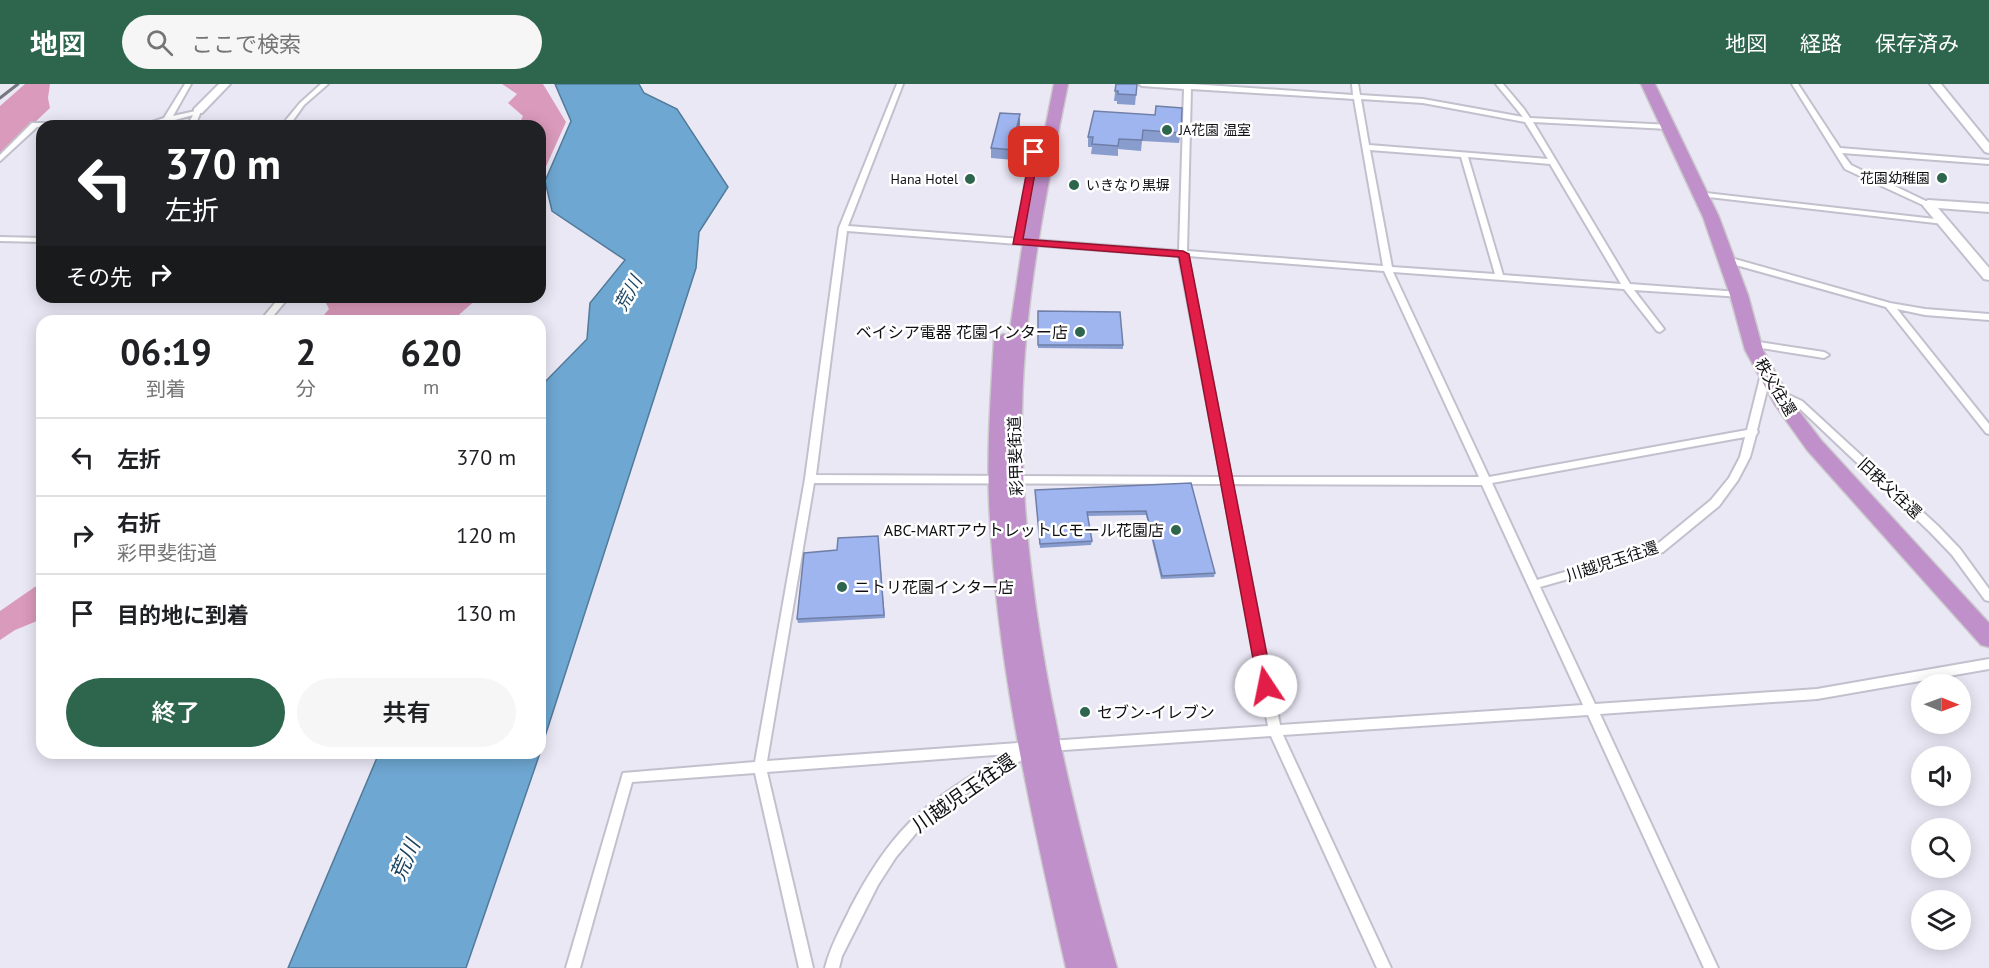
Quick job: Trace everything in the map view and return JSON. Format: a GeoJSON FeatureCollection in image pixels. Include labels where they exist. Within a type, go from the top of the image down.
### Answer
{"type":"FeatureCollection","features":[{"type":"Feature","properties":{"kind":"highway","name":"彩甲斐街道"},"geometry":{"type":"LineString","coordinates":[[1047,84],[1023,242],[1007,480],[1029,636],[1039,747],[1080,968]]}},
{"type":"Feature","properties":{"kind":"highway","name":"彩甲斐街道"},"geometry":{"type":"LineString","coordinates":[[1023,242],[1060,84]]}},
{"type":"Feature","properties":{"kind":"highway","name":"秩父往還"},"geometry":{"type":"LineString","coordinates":[[1648,84],[1701,194],[1728,260],[1752,344],[1777,393],[1814,446],[1988,635]]}},
{"type":"Feature","properties":{"kind":"highway","name":"彩甲斐街道"},"geometry":{"type":"LineString","coordinates":[[1039,747],[1103,968]]}},
{"type":"Feature","properties":{"kind":"street"},"geometry":{"type":"LineString","coordinates":[[167,120],[188,84]]}},
{"type":"Feature","properties":{"kind":"street"},"geometry":{"type":"LineString","coordinates":[[194,120],[198,111],[225,84]]}},
{"type":"Feature","properties":{"kind":"street"},"geometry":{"type":"LineString","coordinates":[[290,120],[302,104],[325,84]]}},
{"type":"Feature","properties":{"kind":"street"},"geometry":{"type":"LineString","coordinates":[[806,968],[760,767],[810,479],[843,228],[900,84]]}},
{"type":"Feature","properties":{"kind":"street"},"geometry":{"type":"LineString","coordinates":[[1142,84],[1423,101],[1527,120],[1668,127]]}},
{"type":"Feature","properties":{"kind":"street"},"geometry":{"type":"LineString","coordinates":[[1355,84],[1388,270],[1711,968]]}},
{"type":"Feature","properties":{"kind":"street"},"geometry":{"type":"LineString","coordinates":[[1499,84],[1522,110],[1627,287],[1660,329]]}},
{"type":"Feature","properties":{"kind":"street"},"geometry":{"type":"LineString","coordinates":[[1795,84],[1848,167],[1928,204],[1989,208]]}},
{"type":"Feature","properties":{"kind":"street"},"geometry":{"type":"LineString","coordinates":[[1935,84],[1989,150]]}},
{"type":"Feature","properties":{"kind":"street"},"geometry":{"type":"LineString","coordinates":[[1188,85],[1183,254],[1275,732],[1384,968]]}},
{"type":"Feature","properties":{"kind":"street"},"geometry":{"type":"LineString","coordinates":[[167,120],[198,111]]}},
{"type":"Feature","properties":{"kind":"street"},"geometry":{"type":"LineString","coordinates":[[0,159],[36,125]]}},
{"type":"Feature","properties":{"kind":"street"},"geometry":{"type":"LineString","coordinates":[[1365,147],[1552,162]]}},
{"type":"Feature","properties":{"kind":"street"},"geometry":{"type":"LineString","coordinates":[[1837,150],[1989,162]]}},
{"type":"Feature","properties":{"kind":"street"},"geometry":{"type":"LineString","coordinates":[[1464,155],[1500,278]]}},
{"type":"Feature","properties":{"kind":"street"},"geometry":{"type":"LineString","coordinates":[[1701,194],[1944,222]]}},
{"type":"Feature","properties":{"kind":"street"},"geometry":{"type":"LineString","coordinates":[[1928,204],[1989,276]]}},
{"type":"Feature","properties":{"kind":"street"},"geometry":{"type":"LineString","coordinates":[[843,228],[1739,295]]}},
{"type":"Feature","properties":{"kind":"street"},"geometry":{"type":"LineString","coordinates":[[0,239],[36,240]]}},
{"type":"Feature","properties":{"kind":"street"},"geometry":{"type":"LineString","coordinates":[[1728,260],[1889,305],[1925,312],[1989,317]]}},
{"type":"Feature","properties":{"kind":"street"},"geometry":{"type":"LineString","coordinates":[[269,315],[280,303]]}},
{"type":"Feature","properties":{"kind":"street"},"geometry":{"type":"LineString","coordinates":[[1889,305],[1989,431]]}},
{"type":"Feature","properties":{"kind":"street"},"geometry":{"type":"LineString","coordinates":[[1752,344],[1824,355]]}},
{"type":"Feature","properties":{"kind":"street","name":"川越児玉往還"},"geometry":{"type":"LineString","coordinates":[[1533,585],[1659,549],[1715,503],[1733,480],[1745,457],[1766,374]]}},
{"type":"Feature","properties":{"kind":"street","name":"旧秩父往還"},"geometry":{"type":"LineString","coordinates":[[1777,393],[1799,403],[1934,529],[1956,552],[1989,597]]}},
{"type":"Feature","properties":{"kind":"street"},"geometry":{"type":"LineString","coordinates":[[810,479],[1485,482],[1753,432]]}},
{"type":"Feature","properties":{"kind":"street"},"geometry":{"type":"LineString","coordinates":[[573,968],[627,777],[1817,694],[1989,664]]}},
{"type":"Feature","properties":{"kind":"street","name":"川越児玉往還"},"geometry":{"type":"LineString","coordinates":[[832,968],[835,955],[876,876],[903,838],[942,805],[990,771],[1039,747]]}},
{"type":"Feature","properties":{"kind":"shaded area"},"geometry":{"type":"Polygon","coordinates":[[[25,84],[50,84],[48,98],[50,108],[0,155],[0,106],[25,84]]]}},
{"type":"Feature","properties":{"kind":"shaded area"},"geometry":{"type":"Polygon","coordinates":[[[502,84],[543,84],[566,122],[546,167],[546,120],[521,120],[523,116],[508,103],[517,94],[502,84]]]}},
{"type":"Feature","properties":{"kind":"shaded area"},"geometry":{"type":"Polygon","coordinates":[[[326,303],[472,303],[459,315],[324,315],[329,309],[326,303]]]}},
{"type":"Feature","properties":{"kind":"shaded area"},"geometry":{"type":"Polygon","coordinates":[[[36,586],[36,621],[15,630],[0,640],[0,611],[36,586]]]}},
{"type":"Feature","properties":{"kind":"water","name":"荒川"},"geometry":{"type":"Polygon","coordinates":[[[555,84],[639,84],[644,93],[677,109],[728,187],[699,232],[696,268],[546,733],[546,381],[587,339],[590,303],[625,260],[552,211],[546,179],[571,121],[555,84]]]}},
{"type":"Feature","properties":{"kind":"water","name":"荒川"},"geometry":{"type":"Polygon","coordinates":[[[376,759],[538,759],[466,968],[288,968],[376,759]]]}},
{"type":"Feature","properties":{"kind":"building"},"geometry":{"type":"Polygon","coordinates":[[[1116,84],[1137,84],[1136,95],[1118,94],[1118,91],[1115,91],[1116,84]]]}},
{"type":"Feature","properties":{"kind":"building"},"geometry":{"type":"Polygon","coordinates":[[[1156,106],[1182,108],[1181,133],[1143,130],[1142,140],[1119,139],[1118,146],[1092,144],[1093,137],[1088,137],[1094,111],[1155,115],[1156,106]]]}},
{"type":"Feature","properties":{"kind":"building"},"geometry":{"type":"Polygon","coordinates":[[[1000,113],[1020,114],[1014,139],[1017,139],[1014,150],[991,148],[1000,113]]]}},
{"type":"Feature","properties":{"kind":"building","name":"ベイシア電器 花園インター店"},"geometry":{"type":"Polygon","coordinates":[[[1038,311],[1120,312],[1123,345],[1038,345],[1038,311]]]}},
{"type":"Feature","properties":{"kind":"building","name":"ABC-MARTアウトレットLCモール花園店"},"geometry":{"type":"Polygon","coordinates":[[[1191,483],[1215,573],[1162,576],[1146,511],[1087,512],[1092,541],[1040,544],[1035,490],[1191,483]]]}},
{"type":"Feature","properties":{"kind":"building","name":"ニトリ花園インター店"},"geometry":{"type":"Polygon","coordinates":[[[878,536],[884,615],[797,619],[804,553],[837,550],[838,538],[878,536]]]}},
{"type":"Feature","properties":{"kind":"railway"},"geometry":{"type":"LineString","coordinates":[[0,98],[18,84]]}},
{"type":"Feature","properties":{"kind":"place","name":"JA花園 温室"},"geometry":{"type":"Point","coordinates":[1167,130]}},
{"type":"Feature","properties":{"kind":"place","name":"花園幼稚園"},"geometry":{"type":"Point","coordinates":[1942,178]}},
{"type":"Feature","properties":{"kind":"place","name":"Hana Hotel"},"geometry":{"type":"Point","coordinates":[970,179]}},
{"type":"Feature","properties":{"kind":"place","name":"いきなり黒塀"},"geometry":{"type":"Point","coordinates":[1074,185]}},
{"type":"Feature","properties":{"kind":"place","name":"ベイシア電器 花園インター店"},"geometry":{"type":"Point","coordinates":[1080,332]}},
{"type":"Feature","properties":{"kind":"place","name":"ABC-MARTアウトレットLCモール花園店"},"geometry":{"type":"Point","coordinates":[1176,530]}},
{"type":"Feature","properties":{"kind":"place","name":"ニトリ花園インター店"},"geometry":{"type":"Point","coordinates":[842,587]}},
{"type":"Feature","properties":{"kind":"place","name":"セブン-イレブン"},"geometry":{"type":"Point","coordinates":[1085,712]}},
{"type":"Feature","properties":{"kind":"route"},"geometry":{"type":"LineString","coordinates":[[1034,152],[1017,241],[1183,254],[1266,686]]}}]}
